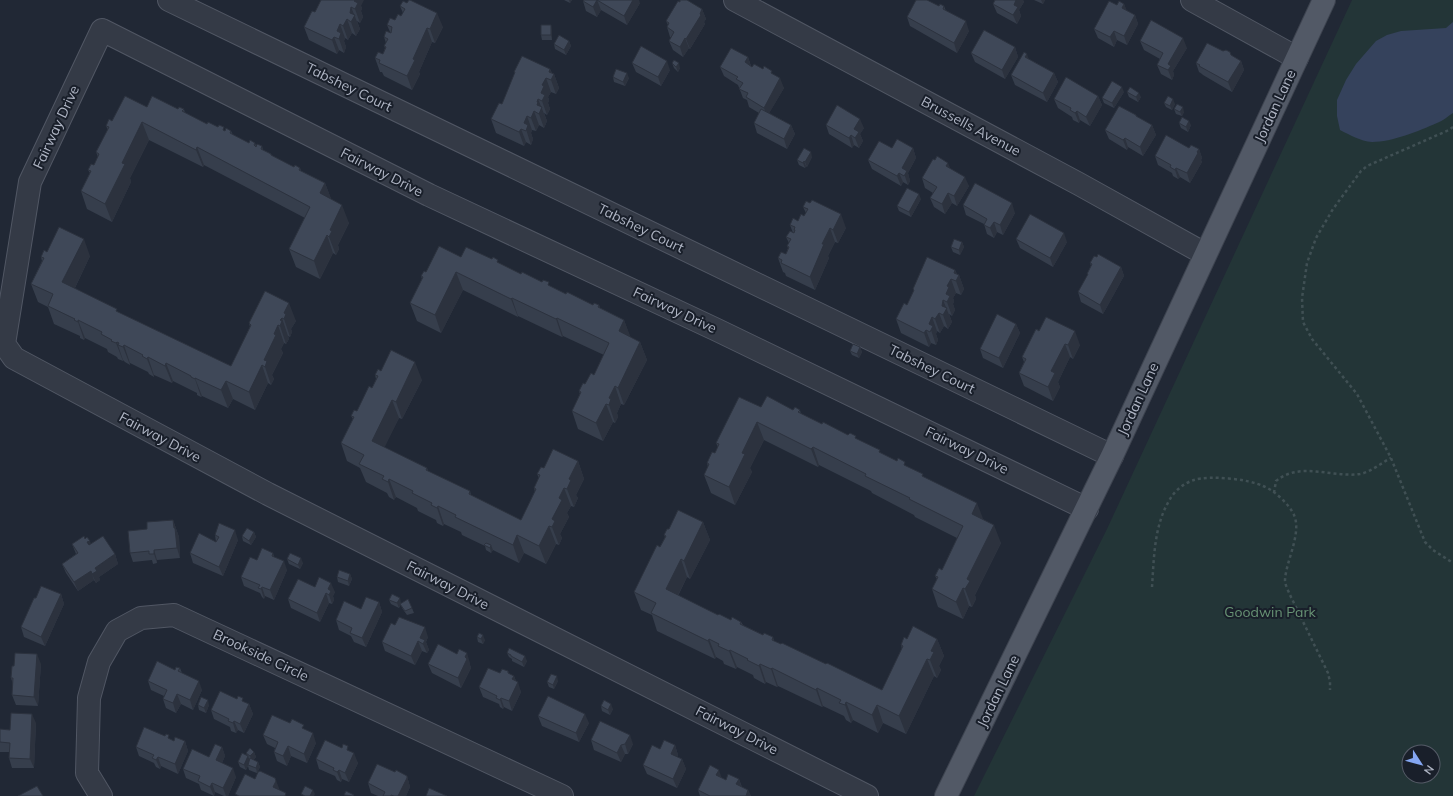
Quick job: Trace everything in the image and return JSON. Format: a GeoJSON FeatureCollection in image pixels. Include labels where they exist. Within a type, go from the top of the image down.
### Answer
{"type":"FeatureCollection","features":[{"type":"Feature","properties":{"kind":"main road","name":"Jordan Lane"},"geometry":{"type":"LineString","coordinates":[[946,796],[1112,456],[1324,0]]}},
{"type":"Feature","properties":{"kind":"street","name":"Tabshey Court"},"geometry":{"type":"LineString","coordinates":[[169,0],[1112,456]]}},
{"type":"Feature","properties":{"kind":"street","name":"Brussells Avenue"},"geometry":{"type":"LineString","coordinates":[[735,0],[1064,176],[1205,254]]}},
{"type":"Feature","properties":{"kind":"street"},"geometry":{"type":"LineString","coordinates":[[1192,0],[1297,58]]}},
{"type":"Feature","properties":{"kind":"street","name":"Fairway Drive"},"geometry":{"type":"LineString","coordinates":[[867,796],[268,494],[14,358],[4,344],[30,182],[102,30],[429,195],[717,330],[1087,508]]}},
{"type":"Feature","properties":{"kind":"street","name":"Brookside Circle"},"geometry":{"type":"LineString","coordinates":[[101,796],[87,773],[89,698],[99,662],[117,631],[141,618],[174,615],[562,796]]}},
{"type":"Feature","properties":{"kind":"path"},"geometry":{"type":"LineString","coordinates":[[1453,127],[1367,166],[1361,171],[1333,209],[1316,238],[1307,263],[1303,282],[1302,313],[1303,322],[1312,339],[1357,394],[1390,458],[1425,542],[1433,550],[1453,563]]}},
{"type":"Feature","properties":{"kind":"path"},"geometry":{"type":"LineString","coordinates":[[1274,493],[1276,481],[1279,478],[1297,471],[1336,475],[1362,474],[1390,458]]}},
{"type":"Feature","properties":{"kind":"path"},"geometry":{"type":"LineString","coordinates":[[1152,586],[1154,556],[1159,525],[1168,501],[1176,491],[1189,482],[1196,480],[1228,478],[1254,482],[1264,486],[1288,505],[1295,516],[1296,527],[1294,542],[1285,581],[1290,595],[1328,673],[1330,690]]}},
{"type":"Feature","properties":{"kind":"green space","name":"Goodwin Park"},"geometry":{"type":"Polygon","coordinates":[[[1352,0],[1453,0],[1453,796],[974,796],[1107,529],[1352,0]]]}},
{"type":"Feature","properties":{"kind":"water"},"geometry":{"type":"Polygon","coordinates":[[[1453,22],[1453,113],[1441,121],[1405,136],[1380,142],[1372,142],[1355,138],[1340,130],[1337,116],[1337,100],[1346,80],[1356,64],[1376,41],[1387,35],[1401,31],[1446,28],[1453,22]]]}},
{"type":"Feature","properties":{"kind":"building"},"geometry":{"type":"Polygon","coordinates":[[[321,0],[355,0],[354,1],[358,3],[355,9],[351,7],[350,13],[355,15],[351,22],[347,19],[343,26],[340,24],[337,31],[341,33],[339,39],[334,37],[332,40],[304,27],[312,11],[315,12],[321,0]]]}},
{"type":"Feature","properties":{"kind":"building"},"geometry":{"type":"Polygon","coordinates":[[[409,0],[437,13],[430,29],[427,28],[413,59],[415,60],[407,76],[379,63],[380,60],[375,58],[378,52],[383,54],[386,47],[384,46],[388,39],[384,37],[386,31],[391,33],[392,27],[387,25],[390,18],[395,20],[398,14],[401,16],[405,9],[400,6],[403,1],[407,3],[409,0]]]}},
{"type":"Feature","properties":{"kind":"building"},"geometry":{"type":"Polygon","coordinates":[[[597,0],[593,7],[583,1],[597,0]]]}},
{"type":"Feature","properties":{"kind":"building"},"geometry":{"type":"Polygon","coordinates":[[[597,0],[633,0],[624,16],[597,0]]]}},
{"type":"Feature","properties":{"kind":"building"},"geometry":{"type":"Polygon","coordinates":[[[680,0],[687,0],[702,9],[701,15],[680,47],[669,41],[674,32],[667,27],[669,23],[666,21],[680,0]]]}},
{"type":"Feature","properties":{"kind":"building"},"geometry":{"type":"Polygon","coordinates":[[[916,0],[927,0],[939,6],[940,4],[944,6],[943,9],[966,21],[954,43],[907,17],[916,0]]]}},
{"type":"Feature","properties":{"kind":"building"},"geometry":{"type":"Polygon","coordinates":[[[995,0],[1016,0],[1014,5],[1018,7],[1013,15],[993,4],[995,0]]]}},
{"type":"Feature","properties":{"kind":"building"},"geometry":{"type":"Polygon","coordinates":[[[1109,1],[1117,5],[1119,1],[1124,4],[1122,8],[1135,15],[1124,36],[1114,31],[1110,37],[1094,29],[1109,1]]]}},
{"type":"Feature","properties":{"kind":"building"},"geometry":{"type":"Polygon","coordinates":[[[1151,20],[1183,38],[1168,64],[1171,66],[1168,70],[1157,65],[1163,53],[1140,41],[1151,20]]]}},
{"type":"Feature","properties":{"kind":"building"},"geometry":{"type":"Polygon","coordinates":[[[541,25],[551,25],[551,35],[541,35],[541,25]]]}},
{"type":"Feature","properties":{"kind":"building"},"geometry":{"type":"Polygon","coordinates":[[[984,30],[1015,47],[1002,70],[971,53],[984,30]]]}},
{"type":"Feature","properties":{"kind":"building"},"geometry":{"type":"Polygon","coordinates":[[[559,35],[569,41],[564,50],[554,44],[559,35]]]}},
{"type":"Feature","properties":{"kind":"building"},"geometry":{"type":"Polygon","coordinates":[[[1207,43],[1223,51],[1226,50],[1230,52],[1231,55],[1241,61],[1228,82],[1196,63],[1207,43]]]}},
{"type":"Feature","properties":{"kind":"building"},"geometry":{"type":"Polygon","coordinates":[[[641,46],[667,61],[658,77],[632,63],[641,46]]]}},
{"type":"Feature","properties":{"kind":"building"},"geometry":{"type":"Polygon","coordinates":[[[731,48],[748,57],[745,62],[752,67],[754,64],[763,69],[764,66],[772,71],[771,73],[780,78],[764,108],[746,97],[748,93],[739,89],[743,83],[736,79],[738,77],[720,67],[731,48]]]}},
{"type":"Feature","properties":{"kind":"building"},"geometry":{"type":"Polygon","coordinates":[[[1024,52],[1027,54],[1025,57],[1054,73],[1043,93],[1011,75],[1024,52]]]}},
{"type":"Feature","properties":{"kind":"building"},"geometry":{"type":"Polygon","coordinates":[[[522,56],[550,69],[549,72],[554,74],[551,80],[546,78],[542,85],[544,86],[541,93],[545,95],[542,101],[538,99],[537,102],[537,105],[542,107],[539,114],[534,111],[531,118],[527,116],[524,123],[528,125],[526,131],[521,129],[519,132],[491,119],[499,103],[502,104],[514,72],[522,56]]]}},
{"type":"Feature","properties":{"kind":"building"},"geometry":{"type":"Polygon","coordinates":[[[674,60],[679,63],[676,67],[672,63],[674,60]]]}},
{"type":"Feature","properties":{"kind":"building"},"geometry":{"type":"Polygon","coordinates":[[[616,69],[627,73],[623,82],[613,77],[616,69]]]}},
{"type":"Feature","properties":{"kind":"building"},"geometry":{"type":"Polygon","coordinates":[[[1066,77],[1098,96],[1086,117],[1077,111],[1075,113],[1070,110],[1071,108],[1054,99],[1066,77]]]}},
{"type":"Feature","properties":{"kind":"building"},"geometry":{"type":"Polygon","coordinates":[[[1112,81],[1122,87],[1112,103],[1102,98],[1112,81]]]}},
{"type":"Feature","properties":{"kind":"building"},"geometry":{"type":"Polygon","coordinates":[[[1130,87],[1139,93],[1136,97],[1127,92],[1130,87]]]}},
{"type":"Feature","properties":{"kind":"building"},"geometry":{"type":"Polygon","coordinates":[[[125,96],[147,107],[152,96],[178,109],[179,107],[184,109],[182,111],[207,124],[208,122],[218,127],[219,125],[224,127],[223,130],[225,131],[226,128],[231,131],[230,133],[249,143],[250,140],[255,143],[254,145],[256,147],[257,144],[262,146],[261,149],[271,155],[294,167],[295,165],[300,168],[299,170],[325,183],[320,193],[342,205],[330,230],[332,231],[329,237],[327,235],[314,261],[289,249],[310,207],[197,147],[196,150],[142,122],[122,163],[125,164],[105,204],[81,191],[91,171],[88,170],[91,164],[94,165],[99,154],[96,152],[109,127],[106,126],[109,119],[112,121],[125,96]]]}},
{"type":"Feature","properties":{"kind":"building"},"geometry":{"type":"Polygon","coordinates":[[[1168,96],[1173,99],[1170,106],[1164,103],[1168,96]]]}},
{"type":"Feature","properties":{"kind":"building"},"geometry":{"type":"Polygon","coordinates":[[[1177,104],[1183,107],[1180,112],[1174,109],[1177,104]]]}},
{"type":"Feature","properties":{"kind":"building"},"geometry":{"type":"Polygon","coordinates":[[[837,105],[860,119],[854,129],[859,132],[855,138],[851,135],[849,138],[826,125],[837,105]]]}},
{"type":"Feature","properties":{"kind":"building"},"geometry":{"type":"Polygon","coordinates":[[[1119,106],[1152,125],[1140,147],[1125,138],[1123,140],[1105,130],[1119,106]]]}},
{"type":"Feature","properties":{"kind":"building"},"geometry":{"type":"Polygon","coordinates":[[[761,109],[791,125],[784,139],[754,123],[761,109]]]}},
{"type":"Feature","properties":{"kind":"building"},"geometry":{"type":"Polygon","coordinates":[[[1182,117],[1189,121],[1186,127],[1179,123],[1182,117]]]}},
{"type":"Feature","properties":{"kind":"building"},"geometry":{"type":"Polygon","coordinates":[[[1166,135],[1189,148],[1191,145],[1199,149],[1187,173],[1176,168],[1175,170],[1170,167],[1171,165],[1155,156],[1166,135]]]}},
{"type":"Feature","properties":{"kind":"building"},"geometry":{"type":"Polygon","coordinates":[[[897,139],[913,148],[902,168],[907,171],[904,176],[899,173],[897,176],[868,160],[879,141],[892,148],[897,139]]]}},
{"type":"Feature","properties":{"kind":"building"},"geometry":{"type":"Polygon","coordinates":[[[804,148],[811,152],[803,163],[797,160],[804,148]]]}},
{"type":"Feature","properties":{"kind":"building"},"geometry":{"type":"Polygon","coordinates":[[[937,156],[948,163],[946,166],[965,177],[954,196],[948,193],[942,204],[930,198],[937,187],[922,178],[933,159],[935,160],[937,156]]]}},
{"type":"Feature","properties":{"kind":"building"},"geometry":{"type":"Polygon","coordinates":[[[975,183],[1012,203],[1000,225],[994,222],[990,228],[984,225],[987,219],[963,205],[975,183]]]}},
{"type":"Feature","properties":{"kind":"building"},"geometry":{"type":"Polygon","coordinates":[[[907,188],[919,194],[909,212],[897,206],[907,188]]]}},
{"type":"Feature","properties":{"kind":"building"},"geometry":{"type":"Polygon","coordinates":[[[812,200],[841,214],[833,230],[830,228],[822,244],[824,244],[810,277],[781,263],[782,260],[778,258],[781,252],[786,254],[789,247],[787,246],[791,239],[786,237],[790,231],[794,233],[795,227],[790,225],[793,218],[798,221],[801,214],[804,216],[808,209],[803,207],[806,201],[810,203],[812,200]]]}},
{"type":"Feature","properties":{"kind":"building"},"geometry":{"type":"Polygon","coordinates":[[[1030,214],[1064,233],[1050,258],[1016,239],[1030,214]]]}},
{"type":"Feature","properties":{"kind":"building"},"geometry":{"type":"Polygon","coordinates":[[[59,227],[84,239],[62,282],[117,309],[116,311],[231,366],[251,325],[249,323],[265,291],[289,303],[284,313],[286,314],[284,319],[282,318],[280,320],[282,321],[280,326],[278,325],[274,334],[276,335],[264,360],[267,361],[265,367],[262,365],[249,392],[226,381],[221,390],[195,379],[166,363],[165,366],[148,357],[147,359],[142,356],[143,355],[124,345],[123,347],[118,345],[119,343],[117,342],[111,341],[112,340],[101,334],[102,332],[78,320],[78,322],[74,320],[75,319],[48,306],[53,294],[31,284],[44,258],[41,257],[44,250],[47,252],[59,227]]]}},
{"type":"Feature","properties":{"kind":"building"},"geometry":{"type":"Polygon","coordinates":[[[954,239],[962,242],[959,250],[951,247],[954,239]]]}},
{"type":"Feature","properties":{"kind":"building"},"geometry":{"type":"Polygon","coordinates":[[[439,246],[461,257],[466,247],[492,259],[493,257],[498,260],[497,262],[521,274],[522,272],[542,282],[543,280],[549,282],[548,285],[566,294],[567,292],[593,305],[594,303],[599,305],[598,307],[624,320],[619,331],[640,342],[618,388],[615,386],[609,398],[611,399],[609,405],[606,404],[596,423],[572,411],[581,392],[579,391],[583,383],[585,384],[591,373],[594,375],[609,343],[557,318],[556,319],[512,298],[511,299],[456,272],[435,315],[410,303],[423,277],[421,276],[424,271],[426,272],[439,246]]]}},
{"type":"Feature","properties":{"kind":"building"},"geometry":{"type":"Polygon","coordinates":[[[1098,254],[1121,267],[1100,305],[1078,292],[1088,274],[1092,264],[1090,263],[1094,256],[1097,257],[1098,254]]]}},
{"type":"Feature","properties":{"kind":"building"},"geometry":{"type":"Polygon","coordinates":[[[927,257],[955,270],[954,273],[959,275],[956,281],[951,279],[947,286],[949,287],[946,294],[950,296],[947,302],[943,300],[942,306],[947,308],[943,315],[939,313],[935,319],[932,317],[929,324],[933,326],[930,332],[926,330],[924,333],[896,319],[904,303],[907,305],[927,257]]]}},
{"type":"Feature","properties":{"kind":"building"},"geometry":{"type":"Polygon","coordinates":[[[997,314],[1016,324],[999,358],[980,349],[997,314]]]}},
{"type":"Feature","properties":{"kind":"building"},"geometry":{"type":"Polygon","coordinates":[[[1046,317],[1075,331],[1068,345],[1065,344],[1051,371],[1055,373],[1048,387],[1019,373],[1026,359],[1022,357],[1036,329],[1039,331],[1046,317]]]}},
{"type":"Feature","properties":{"kind":"building"},"geometry":{"type":"Polygon","coordinates":[[[853,344],[860,347],[857,354],[850,351],[853,344]]]}},
{"type":"Feature","properties":{"kind":"building"},"geometry":{"type":"Polygon","coordinates":[[[391,350],[415,362],[396,402],[392,400],[372,441],[427,468],[426,470],[470,491],[469,494],[521,520],[536,489],[534,488],[540,475],[537,474],[541,467],[544,468],[553,449],[578,461],[569,479],[571,480],[567,489],[564,488],[559,498],[562,500],[552,519],[555,521],[552,527],[549,526],[539,546],[517,535],[513,545],[455,517],[456,515],[438,506],[437,508],[431,505],[432,503],[412,493],[413,491],[389,479],[388,482],[382,479],[384,476],[359,464],[364,455],[341,443],[354,417],[351,416],[354,410],[357,411],[369,386],[372,388],[378,376],[375,375],[378,369],[381,371],[391,350]]]}},
{"type":"Feature","properties":{"kind":"building"},"geometry":{"type":"Polygon","coordinates":[[[767,396],[793,410],[795,407],[800,410],[798,412],[822,424],[823,422],[848,435],[850,433],[856,436],[855,438],[880,450],[879,452],[897,461],[898,458],[905,462],[904,465],[923,474],[922,476],[977,503],[972,514],[994,525],[967,579],[970,581],[965,589],[963,588],[956,602],[932,589],[938,577],[935,576],[939,568],[942,570],[963,526],[865,476],[866,474],[813,447],[811,449],[757,422],[742,453],[745,454],[729,487],[704,475],[709,464],[707,463],[712,452],[715,453],[719,444],[716,443],[739,397],[761,407],[767,396]]]}},
{"type":"Feature","properties":{"kind":"building"},"geometry":{"type":"Polygon","coordinates":[[[678,510],[703,522],[684,561],[681,559],[666,589],[718,615],[719,614],[731,620],[732,617],[741,622],[740,624],[763,635],[764,633],[773,637],[772,640],[781,644],[782,643],[826,664],[827,663],[882,690],[903,646],[901,645],[904,637],[907,639],[913,626],[937,639],[931,651],[934,652],[930,660],[927,659],[899,716],[877,705],[872,715],[846,702],[845,705],[839,703],[841,700],[817,688],[816,690],[772,668],[771,669],[760,664],[759,666],[730,650],[729,651],[718,646],[719,644],[709,639],[708,641],[651,613],[656,603],[634,592],[657,545],[660,547],[666,536],[664,535],[667,529],[669,529],[678,510]]]}},
{"type":"Feature","properties":{"kind":"building"},"geometry":{"type":"Polygon","coordinates":[[[173,520],[177,548],[154,550],[154,554],[149,554],[149,551],[130,553],[128,531],[147,529],[147,522],[173,520]]]}},
{"type":"Feature","properties":{"kind":"building"},"geometry":{"type":"Polygon","coordinates":[[[219,523],[235,530],[219,567],[190,553],[199,533],[216,542],[219,537],[215,535],[219,523]]]}},
{"type":"Feature","properties":{"kind":"building"},"geometry":{"type":"Polygon","coordinates":[[[247,528],[254,532],[249,541],[242,536],[247,528]]]}},
{"type":"Feature","properties":{"kind":"building"},"geometry":{"type":"Polygon","coordinates":[[[84,536],[85,539],[87,537],[90,541],[87,542],[89,545],[103,536],[115,554],[95,568],[97,571],[92,574],[91,571],[74,582],[62,564],[78,553],[72,544],[84,536]]]}},
{"type":"Feature","properties":{"kind":"building"},"geometry":{"type":"Polygon","coordinates":[[[486,543],[491,545],[490,548],[484,545],[486,543]]]}},
{"type":"Feature","properties":{"kind":"building"},"geometry":{"type":"Polygon","coordinates":[[[262,548],[273,553],[272,556],[284,561],[270,590],[262,587],[261,589],[258,588],[260,585],[241,577],[250,557],[257,560],[262,548]]]}},
{"type":"Feature","properties":{"kind":"building"},"geometry":{"type":"Polygon","coordinates":[[[290,553],[301,558],[298,565],[287,559],[290,553]]]}},
{"type":"Feature","properties":{"kind":"building"},"geometry":{"type":"Polygon","coordinates":[[[339,570],[350,574],[348,581],[337,577],[339,570]]]}},
{"type":"Feature","properties":{"kind":"building"},"geometry":{"type":"Polygon","coordinates":[[[319,577],[331,583],[328,589],[331,591],[329,595],[326,593],[317,613],[288,599],[298,579],[315,587],[319,577]]]}},
{"type":"Feature","properties":{"kind":"building"},"geometry":{"type":"Polygon","coordinates":[[[41,586],[61,594],[41,637],[21,627],[41,586]]]}},
{"type":"Feature","properties":{"kind":"building"},"geometry":{"type":"Polygon","coordinates":[[[392,594],[400,598],[397,603],[389,600],[392,594]]]}},
{"type":"Feature","properties":{"kind":"building"},"geometry":{"type":"Polygon","coordinates":[[[366,597],[379,602],[362,638],[350,633],[352,628],[336,620],[344,601],[361,609],[366,597]]]}},
{"type":"Feature","properties":{"kind":"building"},"geometry":{"type":"Polygon","coordinates":[[[408,599],[412,608],[405,611],[400,604],[408,599]]]}},
{"type":"Feature","properties":{"kind":"building"},"geometry":{"type":"Polygon","coordinates":[[[399,617],[425,627],[420,638],[425,640],[423,644],[418,641],[411,656],[382,642],[391,623],[395,625],[399,617]]]}},
{"type":"Feature","properties":{"kind":"building"},"geometry":{"type":"Polygon","coordinates":[[[479,633],[483,635],[481,639],[477,637],[479,633]]]}},
{"type":"Feature","properties":{"kind":"building"},"geometry":{"type":"Polygon","coordinates":[[[438,644],[457,654],[459,649],[467,653],[465,657],[467,659],[458,678],[428,664],[438,644]]]}},
{"type":"Feature","properties":{"kind":"building"},"geometry":{"type":"Polygon","coordinates":[[[509,648],[525,656],[522,662],[507,653],[509,648]]]}},
{"type":"Feature","properties":{"kind":"building"},"geometry":{"type":"Polygon","coordinates":[[[15,653],[37,654],[34,697],[12,695],[13,678],[11,678],[15,653]]]}},
{"type":"Feature","properties":{"kind":"building"},"geometry":{"type":"Polygon","coordinates":[[[157,661],[175,670],[176,667],[180,668],[178,671],[199,681],[190,700],[177,694],[173,703],[163,699],[167,690],[148,681],[157,661]]]}},
{"type":"Feature","properties":{"kind":"building"},"geometry":{"type":"Polygon","coordinates":[[[488,668],[500,673],[502,669],[508,671],[508,673],[514,676],[512,679],[518,682],[509,701],[501,698],[500,700],[496,698],[497,696],[479,687],[488,668]]]}},
{"type":"Feature","properties":{"kind":"building"},"geometry":{"type":"Polygon","coordinates":[[[551,674],[557,676],[553,685],[547,682],[551,674]]]}},
{"type":"Feature","properties":{"kind":"building"},"geometry":{"type":"Polygon","coordinates":[[[220,691],[237,699],[238,696],[243,698],[242,701],[249,704],[240,724],[234,721],[233,723],[228,721],[229,719],[211,710],[220,691]]]}},
{"type":"Feature","properties":{"kind":"building"},"geometry":{"type":"Polygon","coordinates":[[[548,696],[585,714],[576,733],[538,716],[548,696]]]}},
{"type":"Feature","properties":{"kind":"building"},"geometry":{"type":"Polygon","coordinates":[[[201,697],[208,700],[204,708],[198,705],[201,697]]]}},
{"type":"Feature","properties":{"kind":"building"},"geometry":{"type":"Polygon","coordinates":[[[604,700],[611,704],[608,710],[601,706],[604,700]]]}},
{"type":"Feature","properties":{"kind":"building"},"geometry":{"type":"Polygon","coordinates":[[[11,713],[32,714],[30,759],[9,758],[10,743],[0,742],[0,729],[10,730],[11,713]]]}},
{"type":"Feature","properties":{"kind":"building"},"geometry":{"type":"Polygon","coordinates":[[[272,715],[290,723],[292,719],[304,725],[302,728],[313,733],[304,754],[288,746],[283,756],[274,752],[278,742],[263,735],[272,715]]]}},
{"type":"Feature","properties":{"kind":"building"},"geometry":{"type":"Polygon","coordinates":[[[600,721],[630,735],[625,744],[621,745],[617,753],[591,740],[600,721]]]}},
{"type":"Feature","properties":{"kind":"building"},"geometry":{"type":"Polygon","coordinates":[[[144,727],[165,736],[166,734],[169,735],[168,738],[174,741],[175,737],[185,741],[175,764],[158,757],[156,760],[152,758],[154,755],[136,747],[144,727]]]}},
{"type":"Feature","properties":{"kind":"building"},"geometry":{"type":"Polygon","coordinates":[[[325,740],[342,748],[343,744],[348,746],[347,750],[354,753],[345,773],[339,770],[337,772],[333,770],[334,768],[316,759],[325,740]]]}},
{"type":"Feature","properties":{"kind":"building"},"geometry":{"type":"Polygon","coordinates":[[[664,740],[675,745],[671,754],[682,759],[673,779],[643,765],[652,745],[660,749],[664,740]]]}},
{"type":"Feature","properties":{"kind":"building"},"geometry":{"type":"Polygon","coordinates":[[[215,744],[222,747],[216,760],[233,768],[223,788],[212,783],[210,787],[198,781],[200,776],[183,769],[192,749],[209,757],[215,744]]]}},
{"type":"Feature","properties":{"kind":"building"},"geometry":{"type":"Polygon","coordinates":[[[250,748],[254,752],[250,756],[246,753],[250,748]]]}},
{"type":"Feature","properties":{"kind":"building"},"geometry":{"type":"Polygon","coordinates":[[[242,753],[248,756],[244,765],[238,762],[242,753]]]}},
{"type":"Feature","properties":{"kind":"building"},"geometry":{"type":"Polygon","coordinates":[[[250,758],[258,762],[256,768],[248,765],[250,758]]]}},
{"type":"Feature","properties":{"kind":"building"},"geometry":{"type":"Polygon","coordinates":[[[377,764],[395,772],[396,770],[407,776],[398,796],[383,796],[385,792],[368,783],[377,764]]]}},
{"type":"Feature","properties":{"kind":"building"},"geometry":{"type":"Polygon","coordinates":[[[710,765],[719,770],[716,775],[726,780],[728,774],[739,779],[736,784],[748,790],[746,796],[710,796],[698,790],[710,765]]]}},
{"type":"Feature","properties":{"kind":"building"},"geometry":{"type":"Polygon","coordinates":[[[260,771],[275,778],[276,781],[273,787],[286,793],[285,796],[239,796],[235,794],[245,774],[255,779],[260,771]]]}},
{"type":"Feature","properties":{"kind":"building"},"geometry":{"type":"Polygon","coordinates":[[[37,786],[43,796],[18,796],[37,786]]]}},
{"type":"Feature","properties":{"kind":"building"},"geometry":{"type":"Polygon","coordinates":[[[305,786],[313,790],[310,796],[301,794],[305,786]]]}},
{"type":"Feature","properties":{"kind":"building"},"geometry":{"type":"Polygon","coordinates":[[[429,788],[447,796],[426,796],[429,788]]]}},
{"type":"Feature","properties":{"kind":"building"},"geometry":{"type":"Polygon","coordinates":[[[346,791],[354,795],[344,795],[346,791]]]}}]}
